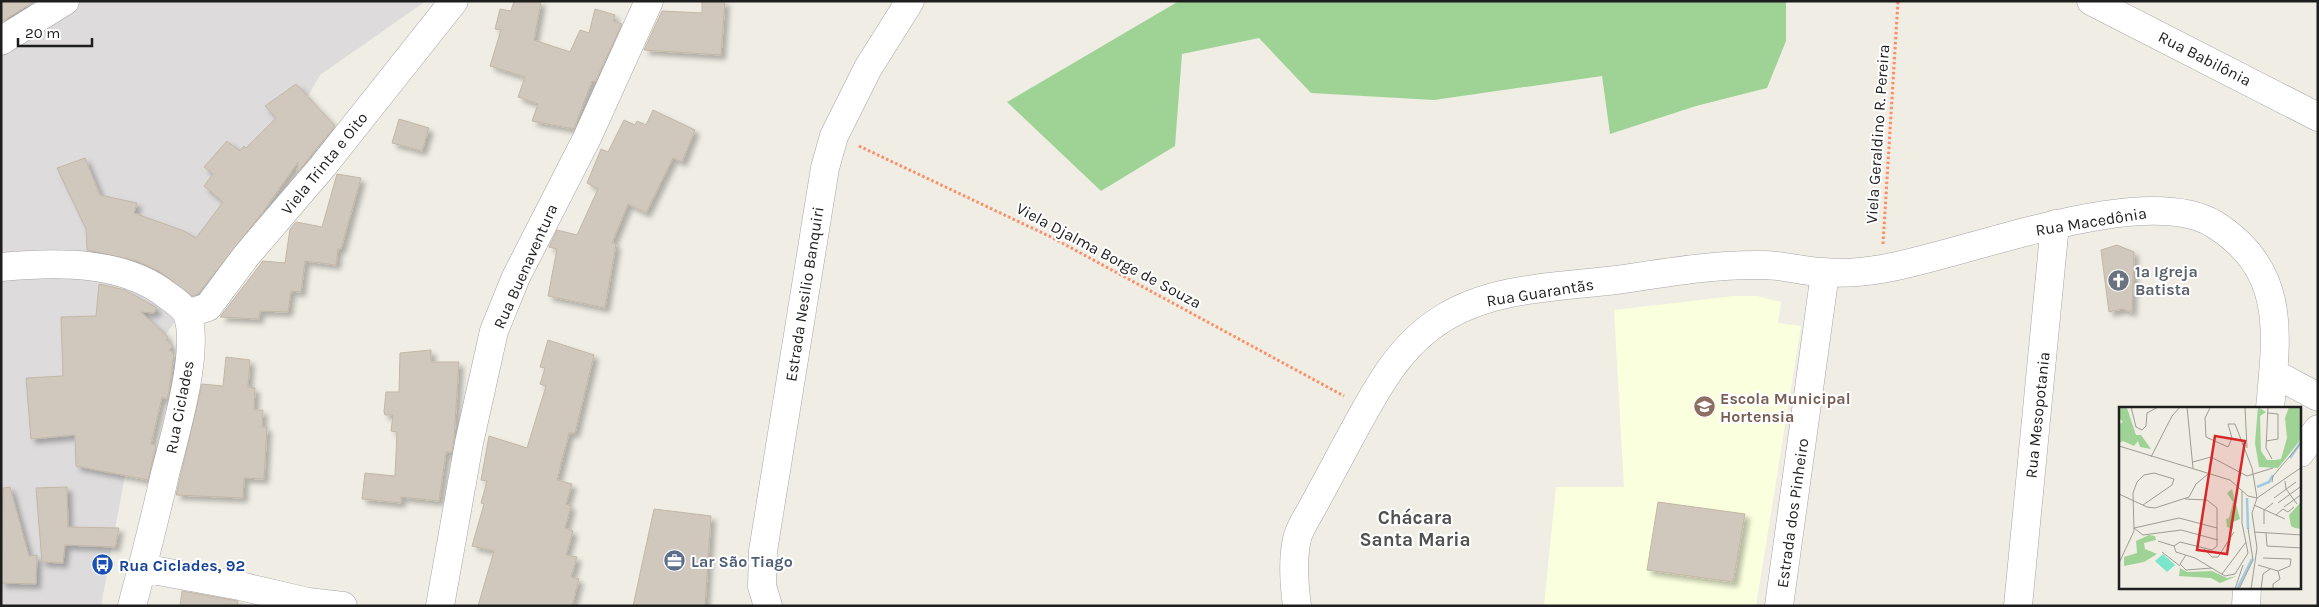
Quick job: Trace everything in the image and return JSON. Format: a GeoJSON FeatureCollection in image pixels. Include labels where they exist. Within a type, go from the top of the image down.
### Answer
{"type":"FeatureCollection","features":[{"type":"Feature","properties":{"kind":"street"},"geometry":{"type":"LineString","coordinates":[[1,41],[65,1]]}},
{"type":"Feature","properties":{"kind":"street","name":"Viela Trinta e Oito"},"geometry":{"type":"LineString","coordinates":[[187,314],[208,307],[246,256],[323,166],[454,1]]}},
{"type":"Feature","properties":{"kind":"street","name":"Rua Buenaventura"},"geometry":{"type":"LineString","coordinates":[[440,606],[469,443],[494,331],[516,277],[587,138],[649,1]]}},
{"type":"Feature","properties":{"kind":"street","name":"Estrada Nesilio Banquiri"},"geometry":{"type":"LineString","coordinates":[[768,606],[762,586],[763,551],[825,168],[834,136],[868,68],[910,1]]}},
{"type":"Feature","properties":{"kind":"street","name":"Rua Babilônia"},"geometry":{"type":"LineString","coordinates":[[2091,1],[2318,117]]}},
{"type":"Feature","properties":{"kind":"street","name":"Rua Macedônia"},"geometry":{"type":"LineString","coordinates":[[1825,273],[1881,269],[2056,224],[2141,211],[2183,213],[2211,223],[2246,248],[2262,271],[2274,304],[2273,373],[2270,407]]}},
{"type":"Feature","properties":{"kind":"street","name":"Rua Mesopotania"},"geometry":{"type":"LineString","coordinates":[[2018,606],[2056,224]]}},
{"type":"Feature","properties":{"kind":"street"},"geometry":{"type":"LineString","coordinates":[[1,268],[28,265],[61,265],[103,268],[130,274],[156,286],[187,314]]}},
{"type":"Feature","properties":{"kind":"street","name":"Rua Guarantãs"},"geometry":{"type":"LineString","coordinates":[[1297,606],[1294,584],[1297,536],[1366,408],[1393,364],[1415,340],[1441,319],[1476,302],[1503,295],[1710,267],[1764,265],[1825,273]]}},
{"type":"Feature","properties":{"kind":"street","name":"Estrada dos Pinheiro"},"geometry":{"type":"LineString","coordinates":[[1779,606],[1825,273]]}},
{"type":"Feature","properties":{"kind":"street","name":"Rua Ciclades"},"geometry":{"type":"LineString","coordinates":[[132,606],[186,386],[191,342],[187,314]]}},
{"type":"Feature","properties":{"kind":"street"},"geometry":{"type":"LineString","coordinates":[[2273,373],[2318,397]]}},
{"type":"Feature","properties":{"kind":"street"},"geometry":{"type":"LineString","coordinates":[[2302,450],[2318,429]]}},
{"type":"Feature","properties":{"kind":"street"},"geometry":{"type":"LineString","coordinates":[[142,568],[240,586],[308,602],[343,606]]}},
{"type":"Feature","properties":{"kind":"street"},"geometry":{"type":"LineString","coordinates":[[2246,606],[2247,590]]}},
{"type":"Feature","properties":{"kind":"path","name":"Viela Geraldino R. Pereira"},"geometry":{"type":"LineString","coordinates":[[1881,269],[1898,1]]}},
{"type":"Feature","properties":{"kind":"path","name":"Viela Djalma Borge de Souza"},"geometry":{"type":"LineString","coordinates":[[834,136],[865,148],[1051,237],[1366,408]]}},
{"type":"Feature","properties":{"kind":"shaded area"},"geometry":{"type":"Polygon","coordinates":[[[1,1],[426,1],[320,75],[186,307],[146,361],[101,606],[1,606],[1,1]]]}},
{"type":"Feature","properties":{"kind":"shaded area","name":"Escola Municipal Hortensia"},"geometry":{"type":"Polygon","coordinates":[[[1735,296],[1757,296],[1781,302],[1778,323],[1801,326],[1756,606],[1544,606],[1556,487],[1624,487],[1614,310],[1735,296]]]}},
{"type":"Feature","properties":{"kind":"green space"},"geometry":{"type":"Polygon","coordinates":[[[1179,1],[1786,1],[1786,41],[1767,88],[1696,106],[1610,134],[1602,76],[1434,100],[1311,93],[1259,38],[1182,54],[1175,146],[1101,191],[1007,102],[1179,1]]]}},
{"type":"Feature","properties":{"kind":"building"},"geometry":{"type":"Polygon","coordinates":[[[1,1],[35,1],[1,22],[1,1]]]}},
{"type":"Feature","properties":{"kind":"building"},"geometry":{"type":"Polygon","coordinates":[[[514,1],[541,1],[534,40],[570,52],[580,30],[589,33],[595,9],[615,15],[613,21],[622,24],[595,82],[592,81],[574,129],[532,121],[538,104],[518,97],[525,77],[490,66],[501,30],[495,29],[500,9],[511,11],[514,1]]]}},
{"type":"Feature","properties":{"kind":"building"},"geometry":{"type":"Polygon","coordinates":[[[702,1],[725,1],[721,55],[644,50],[662,11],[702,13],[702,1]]]}},
{"type":"Feature","properties":{"kind":"building"},"geometry":{"type":"Polygon","coordinates":[[[296,84],[335,126],[297,173],[298,162],[263,212],[198,294],[192,296],[159,271],[137,261],[87,250],[86,229],[57,168],[85,158],[100,195],[137,203],[134,213],[184,231],[196,238],[223,202],[204,186],[213,174],[204,167],[227,141],[240,151],[244,146],[246,148],[276,118],[265,106],[296,84]]]}},
{"type":"Feature","properties":{"kind":"building"},"geometry":{"type":"Polygon","coordinates":[[[653,110],[695,130],[682,162],[673,158],[646,213],[628,204],[612,243],[616,244],[605,308],[548,296],[557,249],[549,247],[557,230],[577,235],[598,189],[587,183],[601,149],[608,152],[624,120],[635,125],[637,121],[646,125],[653,110]]]}},
{"type":"Feature","properties":{"kind":"building"},"geometry":{"type":"Polygon","coordinates":[[[399,119],[429,128],[422,151],[392,143],[399,119]]]}},
{"type":"Feature","properties":{"kind":"building"},"geometry":{"type":"Polygon","coordinates":[[[337,174],[361,178],[341,249],[338,249],[336,265],[305,261],[301,292],[291,291],[288,312],[260,311],[259,319],[220,317],[263,261],[285,263],[290,229],[296,222],[322,227],[337,174]]]}},
{"type":"Feature","properties":{"kind":"building","name":"1ª Igreja Batista"},"geometry":{"type":"Polygon","coordinates":[[[2117,245],[2134,252],[2132,312],[2122,309],[2109,312],[2101,250],[2117,245]]]}},
{"type":"Feature","properties":{"kind":"building"},"geometry":{"type":"Polygon","coordinates":[[[99,284],[125,290],[157,308],[154,313],[141,312],[168,337],[166,340],[173,346],[169,350],[174,354],[169,390],[167,399],[162,397],[151,444],[156,445],[148,480],[76,466],[75,435],[31,439],[26,378],[63,376],[61,317],[96,316],[99,284]]]}},
{"type":"Feature","properties":{"kind":"building"},"geometry":{"type":"Polygon","coordinates":[[[548,340],[594,355],[575,433],[569,433],[557,480],[572,484],[566,504],[571,506],[565,528],[573,531],[566,555],[577,557],[571,577],[579,579],[572,606],[478,606],[494,551],[472,546],[484,504],[481,503],[487,481],[481,480],[489,436],[527,448],[546,386],[540,384],[545,368],[540,367],[548,340]]]}},
{"type":"Feature","properties":{"kind":"building"},"geometry":{"type":"Polygon","coordinates":[[[431,350],[431,362],[459,362],[452,452],[446,452],[439,501],[401,497],[401,503],[362,499],[365,473],[395,476],[397,432],[391,431],[393,415],[385,415],[384,412],[386,392],[399,392],[400,353],[431,350]]]}},
{"type":"Feature","properties":{"kind":"building"},"geometry":{"type":"Polygon","coordinates":[[[226,357],[250,360],[248,387],[255,388],[254,410],[263,410],[262,427],[267,427],[264,479],[244,478],[243,498],[176,495],[202,384],[223,386],[226,357]]]}},
{"type":"Feature","properties":{"kind":"building"},"geometry":{"type":"Polygon","coordinates":[[[10,487],[29,556],[37,555],[36,584],[1,583],[3,488],[10,487]]]}},
{"type":"Feature","properties":{"kind":"building"},"geometry":{"type":"Polygon","coordinates":[[[67,487],[68,527],[119,528],[115,547],[65,545],[63,563],[42,562],[36,488],[67,487]]]}},
{"type":"Feature","properties":{"kind":"building"},"geometry":{"type":"Polygon","coordinates":[[[1658,502],[1745,514],[1733,582],[1647,570],[1658,502]]]}},
{"type":"Feature","properties":{"kind":"building","name":"Lar São Tiago"},"geometry":{"type":"Polygon","coordinates":[[[654,509],[711,516],[705,606],[633,606],[654,509]]]}},
{"type":"Feature","properties":{"kind":"building"},"geometry":{"type":"Polygon","coordinates":[[[182,591],[238,601],[237,606],[180,606],[182,591]]]}},
{"type":"Feature","properties":{"kind":"place","name":"1ª Igreja Batista"},"geometry":{"type":"Point","coordinates":[2119,280]}},
{"type":"Feature","properties":{"kind":"place","name":"Escola Municipal Hortensia"},"geometry":{"type":"Point","coordinates":[1704,407]}},
{"type":"Feature","properties":{"kind":"place","name":"Lar São Tiago"},"geometry":{"type":"Point","coordinates":[675,561]}},
{"type":"Feature","properties":{"kind":"place","name":"Rua Ciclades, 92"},"geometry":{"type":"Point","coordinates":[103,565]}},
{"type":"Feature","properties":{"kind":"district","name":"Chácara Santa Maria"},"geometry":{"type":"Point","coordinates":[1415,528]}}]}
